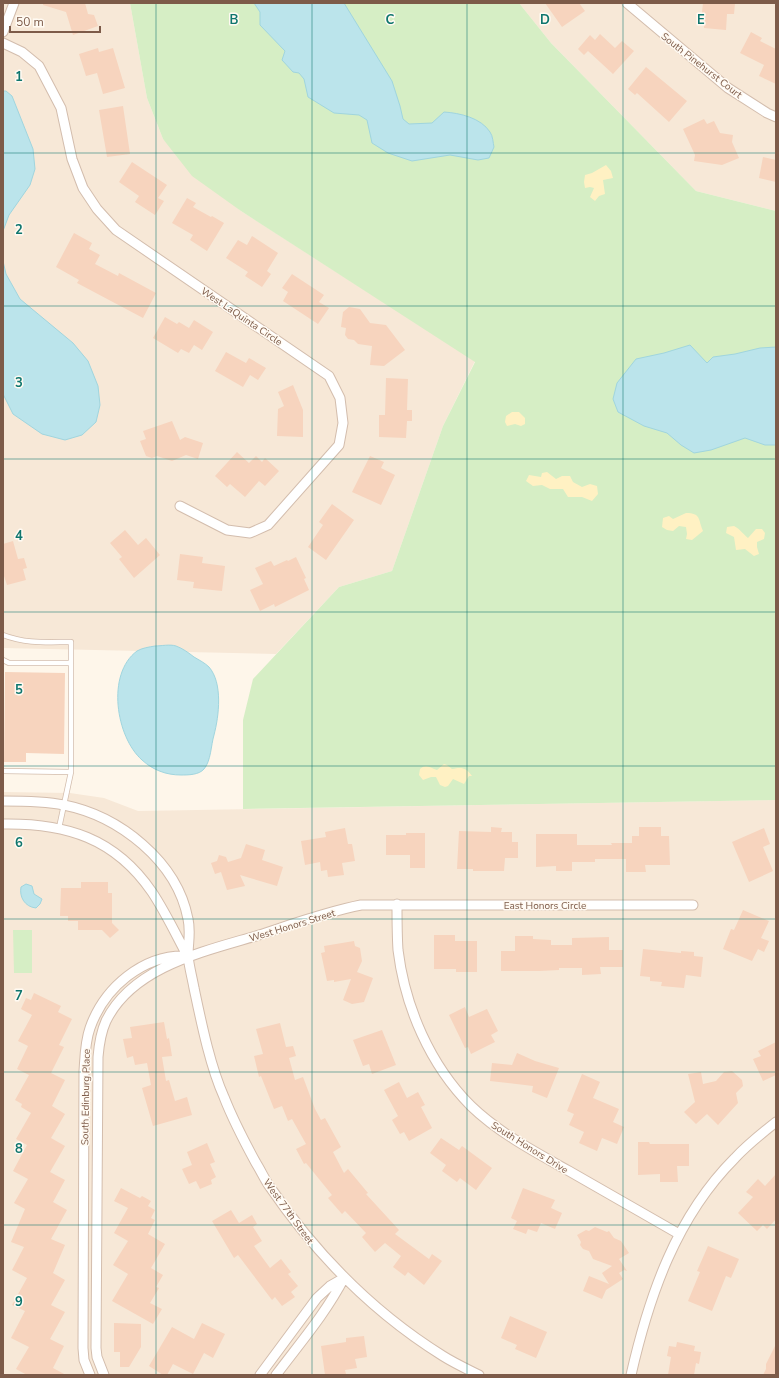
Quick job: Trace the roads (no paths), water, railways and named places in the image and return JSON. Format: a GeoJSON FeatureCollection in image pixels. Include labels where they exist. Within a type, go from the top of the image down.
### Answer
{"type":"FeatureCollection","features":[{"type":"Feature","properties":{"kind":"street"},"geometry":{"type":"LineString","coordinates":[[3,32],[14,3]]}},
{"type":"Feature","properties":{"kind":"street","name":"South Pinehurst Court"},"geometry":{"type":"LineString","coordinates":[[631,5],[728,88],[767,113],[776,117]]}},
{"type":"Feature","properties":{"kind":"street","name":"West LaQuinta Circle"},"geometry":{"type":"LineString","coordinates":[[3,43],[22,52],[39,66],[61,108],[72,160],[83,188],[97,209],[116,230],[329,376],[340,398],[343,423],[339,445],[268,525],[250,533],[228,530],[180,506]]}},
{"type":"Feature","properties":{"kind":"street","name":"West 77th Street"},"geometry":{"type":"LineString","coordinates":[[3,801],[44,802],[84,810],[103,818],[122,829],[142,844],[157,860],[170,876],[184,905],[190,935],[188,957],[197,1001],[223,1095],[242,1136],[269,1186],[310,1241],[344,1278],[393,1321],[444,1357],[479,1375]]}},
{"type":"Feature","properties":{"kind":"street","name":"West 77th Street"},"geometry":{"type":"LineString","coordinates":[[3,824],[37,825],[59,828],[98,842],[129,864],[152,893],[188,957]]}},
{"type":"Feature","properties":{"kind":"street","name":"West Honors Street"},"geometry":{"type":"LineString","coordinates":[[188,957],[348,908],[374,904],[397,904]]}},
{"type":"Feature","properties":{"kind":"street","name":"East Honors Circle"},"geometry":{"type":"LineString","coordinates":[[397,904],[693,905]]}},
{"type":"Feature","properties":{"kind":"street","name":"South Honors Drive"},"geometry":{"type":"LineString","coordinates":[[397,904],[398,950],[408,998],[420,1032],[450,1081],[471,1105],[493,1125],[548,1159],[679,1234]]}},
{"type":"Feature","properties":{"kind":"street","name":"South Edinburg Place"},"geometry":{"type":"LineString","coordinates":[[90,1375],[84,1360],[84,1071],[86,1044],[89,1030],[95,1016],[113,988],[126,977],[142,966],[157,960],[174,956],[188,957]]}},
{"type":"Feature","properties":{"kind":"street","name":"South Edinburg Place"},"geometry":{"type":"LineString","coordinates":[[104,1375],[97,1357],[96,1348],[97,1079],[99,1046],[107,1021],[123,997],[148,977],[188,957]]}},
{"type":"Feature","properties":{"kind":"street"},"geometry":{"type":"LineString","coordinates":[[631,1375],[651,1301],[668,1256],[679,1234],[697,1206],[734,1158],[754,1139],[776,1122]]}},
{"type":"Feature","properties":{"kind":"street"},"geometry":{"type":"LineString","coordinates":[[260,1375],[317,1298],[330,1286],[344,1278]]}},
{"type":"Feature","properties":{"kind":"street"},"geometry":{"type":"LineString","coordinates":[[276,1375],[335,1295],[344,1278]]}},
{"type":"Feature","properties":{"kind":"lane"},"geometry":{"type":"LineString","coordinates":[[3,635],[28,642],[71,642],[71,772],[59,828]]}},
{"type":"Feature","properties":{"kind":"lane"},"geometry":{"type":"LineString","coordinates":[[3,660],[9,663],[71,663]]}},
{"type":"Feature","properties":{"kind":"lane"},"geometry":{"type":"LineString","coordinates":[[3,771],[71,772]]}},
{"type":"Feature","properties":{"kind":"water"},"geometry":{"type":"Polygon","coordinates":[[[254,3],[344,3],[392,81],[403,119],[409,124],[432,123],[444,112],[470,117],[486,127],[492,135],[494,147],[489,158],[478,160],[450,155],[412,161],[388,153],[372,143],[367,120],[359,115],[334,113],[308,97],[304,79],[299,73],[293,72],[282,60],[285,51],[260,25],[260,12],[254,3]]]}},
{"type":"Feature","properties":{"kind":"water"},"geometry":{"type":"Polygon","coordinates":[[[3,91],[6,91],[12,96],[33,149],[35,169],[30,185],[9,215],[3,231],[3,91]]]}},
{"type":"Feature","properties":{"kind":"water"},"geometry":{"type":"Polygon","coordinates":[[[3,261],[6,274],[20,299],[73,343],[88,361],[98,386],[100,405],[96,422],[82,435],[65,440],[42,434],[13,414],[3,394],[3,261]]]}},
{"type":"Feature","properties":{"kind":"water"},"geometry":{"type":"Polygon","coordinates":[[[690,345],[707,363],[713,357],[760,348],[776,347],[776,445],[765,445],[745,438],[711,450],[694,453],[681,445],[667,433],[644,426],[618,412],[613,399],[617,383],[636,359],[664,353],[690,345]]]}},
{"type":"Feature","properties":{"kind":"water"},"geometry":{"type":"Polygon","coordinates":[[[174,645],[183,649],[209,667],[216,682],[219,700],[216,727],[208,762],[202,771],[196,774],[175,775],[151,767],[133,750],[121,721],[118,706],[118,690],[121,674],[127,661],[137,651],[143,648],[174,645]]]}},
{"type":"Feature","properties":{"kind":"water"},"geometry":{"type":"Polygon","coordinates":[[[26,884],[32,886],[34,894],[42,899],[36,908],[26,904],[22,898],[21,887],[26,884]]]}}]}
